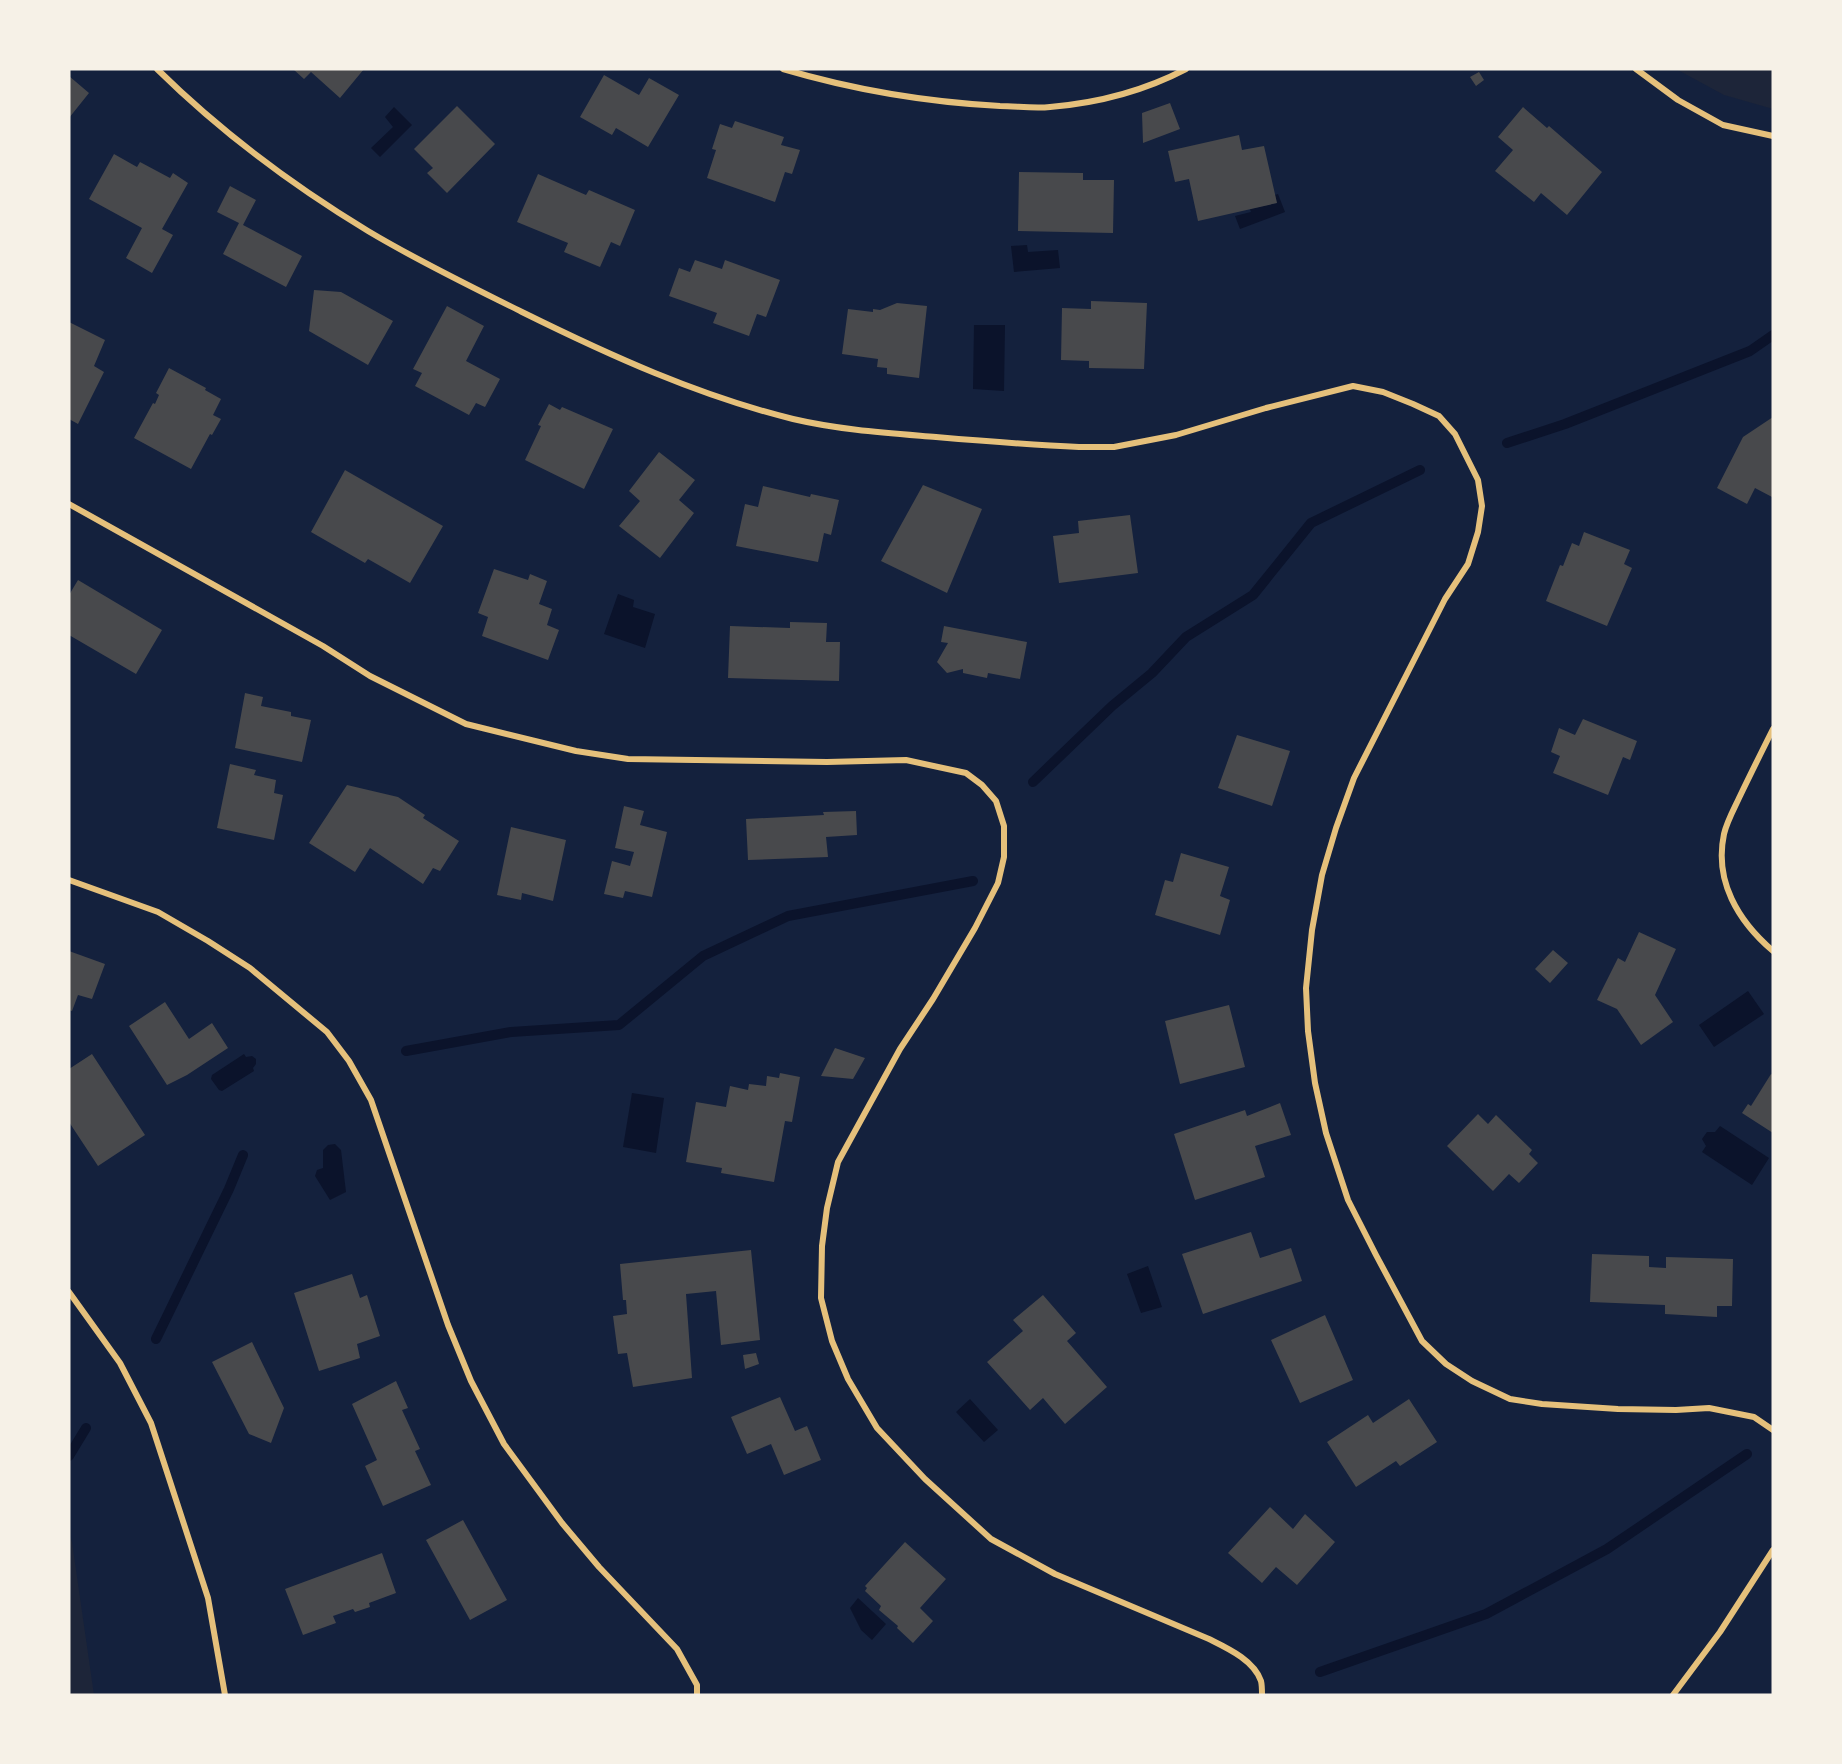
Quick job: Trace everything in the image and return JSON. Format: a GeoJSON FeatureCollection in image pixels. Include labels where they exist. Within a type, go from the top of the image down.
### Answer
{"type":"FeatureCollection","features":[{"type":"Feature","properties":{"kind":"street"},"geometry":{"type":"LineString","coordinates":[[157,69],[233,138],[300,187],[368,231],[443,273],[567,334],[705,393],[795,419],[840,428],[1079,447],[1114,447],[1176,435],[1266,408],[1353,386],[1383,392],[1439,416],[1455,434],[1478,480],[1482,506],[1478,532],[1468,564],[1445,599],[1354,778],[1322,875],[1312,930],[1306,988],[1308,1031],[1315,1083],[1326,1133],[1348,1200],[1422,1341],[1446,1364],[1472,1381],[1510,1399],[1542,1404],[1618,1409],[1709,1408],[1754,1417],[1773,1430]]}},
{"type":"Feature","properties":{"kind":"street"},"geometry":{"type":"LineString","coordinates":[[783,69],[832,84],[911,99],[1048,108],[1110,98],[1161,82],[1186,69]]}},
{"type":"Feature","properties":{"kind":"street"},"geometry":{"type":"LineString","coordinates":[[1636,69],[1678,100],[1722,126],[1773,136]]}},
{"type":"Feature","properties":{"kind":"street"},"geometry":{"type":"LineString","coordinates":[[69,504],[323,646],[370,676],[466,724],[576,751],[628,759],[828,762],[868,759],[906,760],[966,773],[982,785],[996,801],[1004,826],[1004,857],[998,883],[975,928],[900,1049],[838,1162],[827,1208],[822,1246],[821,1298],[832,1341],[848,1379],[877,1428],[925,1479],[991,1539],[1055,1574],[1226,1648],[1247,1661],[1261,1679],[1262,1695]]}},
{"type":"Feature","properties":{"kind":"street"},"geometry":{"type":"LineString","coordinates":[[1773,729],[1724,832],[1721,860],[1724,884],[1736,908],[1750,930],[1773,951]]}},
{"type":"Feature","properties":{"kind":"street"},"geometry":{"type":"LineString","coordinates":[[69,880],[158,912],[208,941],[250,968],[327,1032],[343,1053],[371,1100],[448,1325],[471,1381],[504,1444],[562,1523],[599,1567],[677,1649],[697,1685],[697,1695]]}},
{"type":"Feature","properties":{"kind":"street"},"geometry":{"type":"LineString","coordinates":[[69,1292],[120,1363],[150,1423],[208,1598],[225,1695]]}},
{"type":"Feature","properties":{"kind":"street"},"geometry":{"type":"LineString","coordinates":[[1673,1695],[1720,1632],[1773,1550]]}},
{"type":"Feature","properties":{"kind":"shaded area"},"geometry":{"type":"Polygon","coordinates":[[[1676,69],[1773,69],[1773,109],[1724,95],[1676,69]]]}},
{"type":"Feature","properties":{"kind":"shaded area"},"geometry":{"type":"Polygon","coordinates":[[[394,107],[412,125],[380,157],[371,148],[393,127],[385,117],[394,107]]]}},
{"type":"Feature","properties":{"kind":"shaded area"},"geometry":{"type":"Polygon","coordinates":[[[1278,194],[1285,212],[1240,229],[1235,216],[1251,212],[1250,209],[1277,203],[1275,195],[1278,194]]]}},
{"type":"Feature","properties":{"kind":"shaded area"},"geometry":{"type":"Polygon","coordinates":[[[1027,245],[1028,252],[1058,250],[1060,268],[1014,272],[1011,246],[1027,245]]]}},
{"type":"Feature","properties":{"kind":"shaded area"},"geometry":{"type":"Polygon","coordinates":[[[974,325],[1005,325],[1004,391],[973,389],[974,325]]]}},
{"type":"Feature","properties":{"kind":"shaded area"},"geometry":{"type":"Polygon","coordinates":[[[618,594],[634,600],[633,607],[655,614],[645,648],[604,634],[618,594]]]}},
{"type":"Feature","properties":{"kind":"shaded area"},"geometry":{"type":"Polygon","coordinates":[[[1748,991],[1764,1014],[1714,1047],[1699,1025],[1748,991]]]}},
{"type":"Feature","properties":{"kind":"shaded area"},"geometry":{"type":"Polygon","coordinates":[[[244,1054],[246,1057],[252,1056],[256,1059],[254,1071],[222,1091],[219,1090],[211,1079],[212,1075],[244,1054]]]}},
{"type":"Feature","properties":{"kind":"shaded area"},"geometry":{"type":"Polygon","coordinates":[[[632,1093],[664,1098],[656,1153],[623,1147],[632,1093]]]}},
{"type":"Feature","properties":{"kind":"shaded area"},"geometry":{"type":"Polygon","coordinates":[[[1720,1126],[1769,1158],[1752,1185],[1702,1152],[1706,1146],[1702,1139],[1707,1132],[1715,1132],[1720,1126]]]}},
{"type":"Feature","properties":{"kind":"shaded area"},"geometry":{"type":"Polygon","coordinates":[[[335,1144],[341,1150],[346,1192],[330,1200],[315,1176],[317,1170],[323,1168],[323,1150],[328,1145],[335,1144]]]}},
{"type":"Feature","properties":{"kind":"shaded area"},"geometry":{"type":"Polygon","coordinates":[[[1148,1266],[1162,1307],[1141,1313],[1127,1274],[1148,1266]]]}},
{"type":"Feature","properties":{"kind":"shaded area"},"geometry":{"type":"Polygon","coordinates":[[[970,1399],[998,1430],[984,1442],[956,1412],[970,1399]]]}},
{"type":"Feature","properties":{"kind":"shaded area"},"geometry":{"type":"Polygon","coordinates":[[[69,1534],[72,1542],[94,1695],[69,1695],[69,1534]]]}},
{"type":"Feature","properties":{"kind":"shaded area"},"geometry":{"type":"Polygon","coordinates":[[[858,1598],[886,1624],[872,1640],[861,1630],[850,1608],[858,1598]]]}},
{"type":"Feature","properties":{"kind":"building"},"geometry":{"type":"Polygon","coordinates":[[[293,69],[364,69],[340,98],[311,72],[304,79],[293,69]]]}},
{"type":"Feature","properties":{"kind":"building"},"geometry":{"type":"Polygon","coordinates":[[[1479,72],[1484,80],[1476,86],[1470,77],[1479,72]]]}},
{"type":"Feature","properties":{"kind":"building"},"geometry":{"type":"Polygon","coordinates":[[[604,75],[639,95],[649,78],[679,95],[648,147],[616,128],[612,135],[580,117],[604,75]]]}},
{"type":"Feature","properties":{"kind":"building"},"geometry":{"type":"Polygon","coordinates":[[[69,76],[89,93],[69,118],[69,76]]]}},
{"type":"Feature","properties":{"kind":"building"},"geometry":{"type":"Polygon","coordinates":[[[1170,103],[1180,129],[1143,143],[1142,113],[1170,103]]]}},
{"type":"Feature","properties":{"kind":"building"},"geometry":{"type":"Polygon","coordinates":[[[457,106],[495,144],[447,193],[427,173],[433,168],[414,149],[457,106]]]}},
{"type":"Feature","properties":{"kind":"building"},"geometry":{"type":"Polygon","coordinates":[[[1523,107],[1547,128],[1549,126],[1602,172],[1567,215],[1541,193],[1534,202],[1495,171],[1513,150],[1498,137],[1523,107]]]}},
{"type":"Feature","properties":{"kind":"building"},"geometry":{"type":"Polygon","coordinates":[[[735,121],[784,137],[781,145],[800,150],[792,174],[785,172],[775,202],[707,178],[716,150],[712,149],[720,124],[732,128],[735,121]]]}},
{"type":"Feature","properties":{"kind":"building"},"geometry":{"type":"Polygon","coordinates":[[[1239,135],[1242,150],[1264,146],[1277,203],[1198,221],[1189,179],[1175,182],[1168,151],[1239,135]]]}},
{"type":"Feature","properties":{"kind":"building"},"geometry":{"type":"Polygon","coordinates":[[[114,154],[137,167],[140,162],[170,178],[173,173],[188,183],[162,229],[173,235],[152,273],[126,258],[142,228],[89,199],[114,154]]]}},
{"type":"Feature","properties":{"kind":"building"},"geometry":{"type":"Polygon","coordinates":[[[1019,172],[1083,173],[1083,180],[1114,180],[1113,233],[1018,231],[1019,172]]]}},
{"type":"Feature","properties":{"kind":"building"},"geometry":{"type":"Polygon","coordinates":[[[538,174],[586,195],[589,190],[635,210],[620,246],[611,242],[600,267],[564,252],[568,243],[517,222],[538,174]]]}},
{"type":"Feature","properties":{"kind":"building"},"geometry":{"type":"Polygon","coordinates":[[[230,186],[256,200],[243,225],[302,256],[286,287],[223,254],[239,223],[217,212],[230,186]]]}},
{"type":"Feature","properties":{"kind":"building"},"geometry":{"type":"Polygon","coordinates":[[[695,260],[722,269],[725,260],[780,280],[766,317],[757,314],[749,336],[713,323],[717,313],[669,296],[679,268],[690,272],[695,260]]]}},
{"type":"Feature","properties":{"kind":"building"},"geometry":{"type":"Polygon","coordinates":[[[314,290],[341,292],[393,321],[368,365],[309,331],[314,290]]]}},
{"type":"Feature","properties":{"kind":"building"},"geometry":{"type":"Polygon","coordinates":[[[1091,301],[1147,303],[1144,369],[1089,368],[1089,361],[1061,360],[1062,308],[1091,309],[1091,301]]]}},
{"type":"Feature","properties":{"kind":"building"},"geometry":{"type":"Polygon","coordinates":[[[897,303],[927,306],[919,378],[887,374],[887,368],[877,367],[878,359],[842,354],[848,309],[873,312],[873,309],[880,310],[897,303]]]}},
{"type":"Feature","properties":{"kind":"building"},"geometry":{"type":"Polygon","coordinates":[[[447,306],[484,326],[466,361],[500,379],[485,407],[476,403],[469,415],[415,386],[422,373],[413,369],[447,306]]]}},
{"type":"Feature","properties":{"kind":"building"},"geometry":{"type":"Polygon","coordinates":[[[69,322],[105,340],[94,366],[104,372],[78,424],[69,419],[69,322]]]}},
{"type":"Feature","properties":{"kind":"building"},"geometry":{"type":"Polygon","coordinates":[[[169,368],[221,399],[213,415],[221,419],[191,469],[134,438],[153,403],[155,404],[159,395],[156,393],[169,368]]]}},
{"type":"Feature","properties":{"kind":"building"},"geometry":{"type":"Polygon","coordinates":[[[549,404],[560,410],[562,407],[613,429],[584,489],[525,460],[541,426],[538,425],[549,404]]]}},
{"type":"Feature","properties":{"kind":"building"},"geometry":{"type":"Polygon","coordinates":[[[1773,417],[1772,497],[1755,488],[1747,504],[1717,488],[1743,437],[1773,417]]]}},
{"type":"Feature","properties":{"kind":"building"},"geometry":{"type":"Polygon","coordinates":[[[659,452],[695,480],[679,500],[694,513],[660,558],[619,526],[640,501],[629,491],[659,452]]]}},
{"type":"Feature","properties":{"kind":"building"},"geometry":{"type":"Polygon","coordinates":[[[345,470],[443,526],[410,583],[368,559],[365,563],[311,532],[345,470]]]}},
{"type":"Feature","properties":{"kind":"building"},"geometry":{"type":"Polygon","coordinates":[[[923,485],[982,509],[947,593],[881,561],[923,485]]]}},
{"type":"Feature","properties":{"kind":"building"},"geometry":{"type":"Polygon","coordinates":[[[763,486],[810,497],[811,494],[839,500],[831,535],[824,533],[818,562],[736,546],[745,504],[758,507],[763,486]]]}},
{"type":"Feature","properties":{"kind":"building"},"geometry":{"type":"Polygon","coordinates":[[[1130,515],[1138,573],[1059,583],[1053,536],[1079,533],[1078,521],[1130,515]]]}},
{"type":"Feature","properties":{"kind":"building"},"geometry":{"type":"Polygon","coordinates":[[[1584,532],[1630,550],[1624,564],[1632,568],[1607,626],[1546,601],[1560,565],[1563,566],[1572,543],[1579,546],[1584,532]]]}},
{"type":"Feature","properties":{"kind":"building"},"geometry":{"type":"Polygon","coordinates":[[[494,569],[528,580],[530,574],[547,581],[539,604],[552,609],[547,625],[559,630],[548,660],[482,636],[488,617],[478,613],[494,569]]]}},
{"type":"Feature","properties":{"kind":"building"},"geometry":{"type":"Polygon","coordinates":[[[78,580],[162,630],[136,674],[69,635],[69,595],[78,580]]]}},
{"type":"Feature","properties":{"kind":"building"},"geometry":{"type":"Polygon","coordinates":[[[790,622],[827,623],[826,642],[840,642],[839,681],[728,678],[730,626],[790,628],[790,622]]]}},
{"type":"Feature","properties":{"kind":"building"},"geometry":{"type":"Polygon","coordinates":[[[944,626],[1027,642],[1020,679],[988,673],[987,678],[963,673],[963,669],[947,673],[937,662],[948,643],[941,642],[944,626]]]}},
{"type":"Feature","properties":{"kind":"building"},"geometry":{"type":"Polygon","coordinates":[[[245,693],[263,697],[261,706],[291,712],[291,716],[311,720],[302,762],[235,748],[245,693]]]}},
{"type":"Feature","properties":{"kind":"building"},"geometry":{"type":"Polygon","coordinates":[[[1583,719],[1637,741],[1630,760],[1623,757],[1608,795],[1553,773],[1560,756],[1551,752],[1559,728],[1575,735],[1583,719]]]}},
{"type":"Feature","properties":{"kind":"building"},"geometry":{"type":"Polygon","coordinates":[[[1237,735],[1290,751],[1272,806],[1218,788],[1237,735]]]}},
{"type":"Feature","properties":{"kind":"building"},"geometry":{"type":"Polygon","coordinates":[[[230,764],[256,770],[254,775],[276,780],[274,793],[283,795],[274,840],[217,828],[230,764]]]}},
{"type":"Feature","properties":{"kind":"building"},"geometry":{"type":"Polygon","coordinates":[[[347,785],[398,797],[425,815],[423,818],[459,841],[440,871],[433,868],[423,884],[370,848],[355,872],[309,843],[347,785]]]}},
{"type":"Feature","properties":{"kind":"building"},"geometry":{"type":"Polygon","coordinates":[[[624,806],[644,811],[640,825],[667,832],[652,897],[625,891],[623,898],[604,894],[612,861],[630,866],[634,852],[615,848],[624,806]]]}},
{"type":"Feature","properties":{"kind":"building"},"geometry":{"type":"Polygon","coordinates":[[[856,811],[857,835],[826,837],[828,857],[748,860],[746,819],[856,811]]]}},
{"type":"Feature","properties":{"kind":"building"},"geometry":{"type":"Polygon","coordinates":[[[511,827],[566,840],[553,901],[522,893],[521,900],[497,895],[511,827]]]}},
{"type":"Feature","properties":{"kind":"building"},"geometry":{"type":"Polygon","coordinates":[[[1181,853],[1229,867],[1220,896],[1230,900],[1220,935],[1155,915],[1165,880],[1173,882],[1181,853]]]}},
{"type":"Feature","properties":{"kind":"building"},"geometry":{"type":"Polygon","coordinates":[[[1639,932],[1676,949],[1655,995],[1673,1022],[1641,1045],[1617,1009],[1597,1000],[1618,958],[1625,962],[1639,932]]]}},
{"type":"Feature","properties":{"kind":"building"},"geometry":{"type":"Polygon","coordinates":[[[1553,950],[1568,963],[1550,983],[1535,969],[1553,950]]]}},
{"type":"Feature","properties":{"kind":"building"},"geometry":{"type":"Polygon","coordinates":[[[69,951],[105,964],[92,999],[78,995],[72,1011],[69,1010],[69,951]]]}},
{"type":"Feature","properties":{"kind":"building"},"geometry":{"type":"Polygon","coordinates":[[[165,1002],[189,1039],[212,1023],[228,1048],[187,1075],[167,1085],[129,1026],[165,1002]]]}},
{"type":"Feature","properties":{"kind":"building"},"geometry":{"type":"Polygon","coordinates":[[[1229,1005],[1245,1067],[1180,1084],[1165,1021],[1229,1005]]]}},
{"type":"Feature","properties":{"kind":"building"},"geometry":{"type":"Polygon","coordinates":[[[835,1048],[865,1058],[853,1079],[821,1076],[835,1048]]]}},
{"type":"Feature","properties":{"kind":"building"},"geometry":{"type":"Polygon","coordinates":[[[92,1054],[145,1135],[98,1166],[69,1122],[69,1069],[92,1054]]]}},
{"type":"Feature","properties":{"kind":"building"},"geometry":{"type":"Polygon","coordinates":[[[780,1073],[800,1077],[792,1122],[785,1121],[774,1182],[721,1173],[722,1168],[686,1162],[696,1102],[726,1107],[730,1086],[748,1090],[749,1084],[766,1086],[767,1076],[779,1078],[780,1073]]]}},
{"type":"Feature","properties":{"kind":"building"},"geometry":{"type":"Polygon","coordinates":[[[1771,1074],[1773,1075],[1773,1133],[1742,1113],[1748,1104],[1751,1106],[1771,1074]]]}},
{"type":"Feature","properties":{"kind":"building"},"geometry":{"type":"Polygon","coordinates":[[[1280,1103],[1291,1135],[1255,1146],[1265,1177],[1195,1200],[1174,1134],[1245,1110],[1247,1116],[1280,1103]]]}},
{"type":"Feature","properties":{"kind":"building"},"geometry":{"type":"Polygon","coordinates":[[[1478,1114],[1488,1124],[1496,1115],[1532,1150],[1529,1154],[1538,1163],[1519,1183],[1509,1174],[1493,1191],[1447,1146],[1478,1114]]]}},
{"type":"Feature","properties":{"kind":"building"},"geometry":{"type":"Polygon","coordinates":[[[1251,1232],[1260,1258],[1291,1248],[1302,1281],[1203,1314],[1182,1254],[1251,1232]]]}},
{"type":"Feature","properties":{"kind":"building"},"geometry":{"type":"Polygon","coordinates":[[[751,1250],[760,1340],[721,1345],[716,1291],[686,1294],[692,1378],[633,1387],[627,1353],[618,1354],[613,1316],[627,1314],[626,1300],[623,1300],[620,1264],[751,1250]]]}},
{"type":"Feature","properties":{"kind":"building"},"geometry":{"type":"Polygon","coordinates":[[[1592,1254],[1649,1256],[1649,1267],[1666,1268],[1666,1257],[1733,1259],[1732,1306],[1717,1306],[1717,1317],[1665,1314],[1665,1305],[1590,1302],[1592,1254]]]}},
{"type":"Feature","properties":{"kind":"building"},"geometry":{"type":"Polygon","coordinates":[[[352,1274],[360,1298],[367,1295],[380,1336],[357,1344],[360,1358],[319,1371],[294,1293],[352,1274]]]}},
{"type":"Feature","properties":{"kind":"building"},"geometry":{"type":"Polygon","coordinates":[[[1043,1295],[1076,1333],[1067,1341],[1107,1387],[1065,1424],[1043,1398],[1030,1410],[987,1362],[1023,1331],[1013,1320],[1043,1295]]]}},
{"type":"Feature","properties":{"kind":"building"},"geometry":{"type":"Polygon","coordinates":[[[1325,1315],[1353,1380],[1300,1403],[1271,1340],[1325,1315]]]}},
{"type":"Feature","properties":{"kind":"building"},"geometry":{"type":"Polygon","coordinates":[[[252,1342],[284,1408],[271,1443],[249,1434],[212,1362],[252,1342]]]}},
{"type":"Feature","properties":{"kind":"building"},"geometry":{"type":"Polygon","coordinates":[[[756,1353],[759,1364],[745,1369],[743,1355],[756,1353]]]}},
{"type":"Feature","properties":{"kind":"building"},"geometry":{"type":"Polygon","coordinates":[[[396,1381],[408,1408],[402,1410],[420,1449],[415,1451],[431,1485],[383,1506],[365,1466],[377,1460],[352,1404],[396,1381]]]}},
{"type":"Feature","properties":{"kind":"building"},"geometry":{"type":"Polygon","coordinates":[[[780,1397],[795,1431],[807,1426],[821,1460],[784,1475],[771,1444],[747,1454],[731,1417],[780,1397]]]}},
{"type":"Feature","properties":{"kind":"building"},"geometry":{"type":"Polygon","coordinates":[[[1409,1399],[1437,1442],[1400,1466],[1396,1461],[1356,1487],[1327,1442],[1368,1415],[1373,1423],[1409,1399]]]}},
{"type":"Feature","properties":{"kind":"building"},"geometry":{"type":"Polygon","coordinates":[[[1270,1507],[1293,1529],[1305,1514],[1335,1542],[1297,1585],[1276,1567],[1262,1583],[1228,1553],[1270,1507]]]}},
{"type":"Feature","properties":{"kind":"building"},"geometry":{"type":"Polygon","coordinates":[[[463,1520],[507,1600],[470,1620],[426,1540],[463,1520]]]}},
{"type":"Feature","properties":{"kind":"building"},"geometry":{"type":"Polygon","coordinates":[[[905,1542],[946,1579],[920,1608],[933,1621],[913,1643],[879,1610],[881,1606],[865,1591],[867,1588],[865,1586],[905,1542]]]}},
{"type":"Feature","properties":{"kind":"building"},"geometry":{"type":"Polygon","coordinates":[[[382,1553],[396,1593],[369,1603],[370,1607],[355,1612],[353,1609],[333,1616],[336,1623],[303,1635],[285,1589],[382,1553]]]}},
{"type":"Feature","properties":{"kind":"waterway"},"geometry":{"type":"LineString","coordinates":[[1507,443],[1565,424],[1750,351],[1773,335]]}},
{"type":"Feature","properties":{"kind":"waterway"},"geometry":{"type":"LineString","coordinates":[[1033,782],[1112,706],[1152,673],[1186,637],[1253,595],[1311,523],[1420,470]]}},
{"type":"Feature","properties":{"kind":"waterway"},"geometry":{"type":"LineString","coordinates":[[406,1051],[511,1032],[619,1025],[703,956],[788,916],[973,881]]}},
{"type":"Feature","properties":{"kind":"waterway"},"geometry":{"type":"LineString","coordinates":[[156,1339],[229,1189],[243,1155]]}},
{"type":"Feature","properties":{"kind":"waterway"},"geometry":{"type":"LineString","coordinates":[[69,1456],[86,1428]]}},
{"type":"Feature","properties":{"kind":"waterway"},"geometry":{"type":"LineString","coordinates":[[1320,1672],[1486,1614],[1607,1549],[1747,1454]]}}]}
